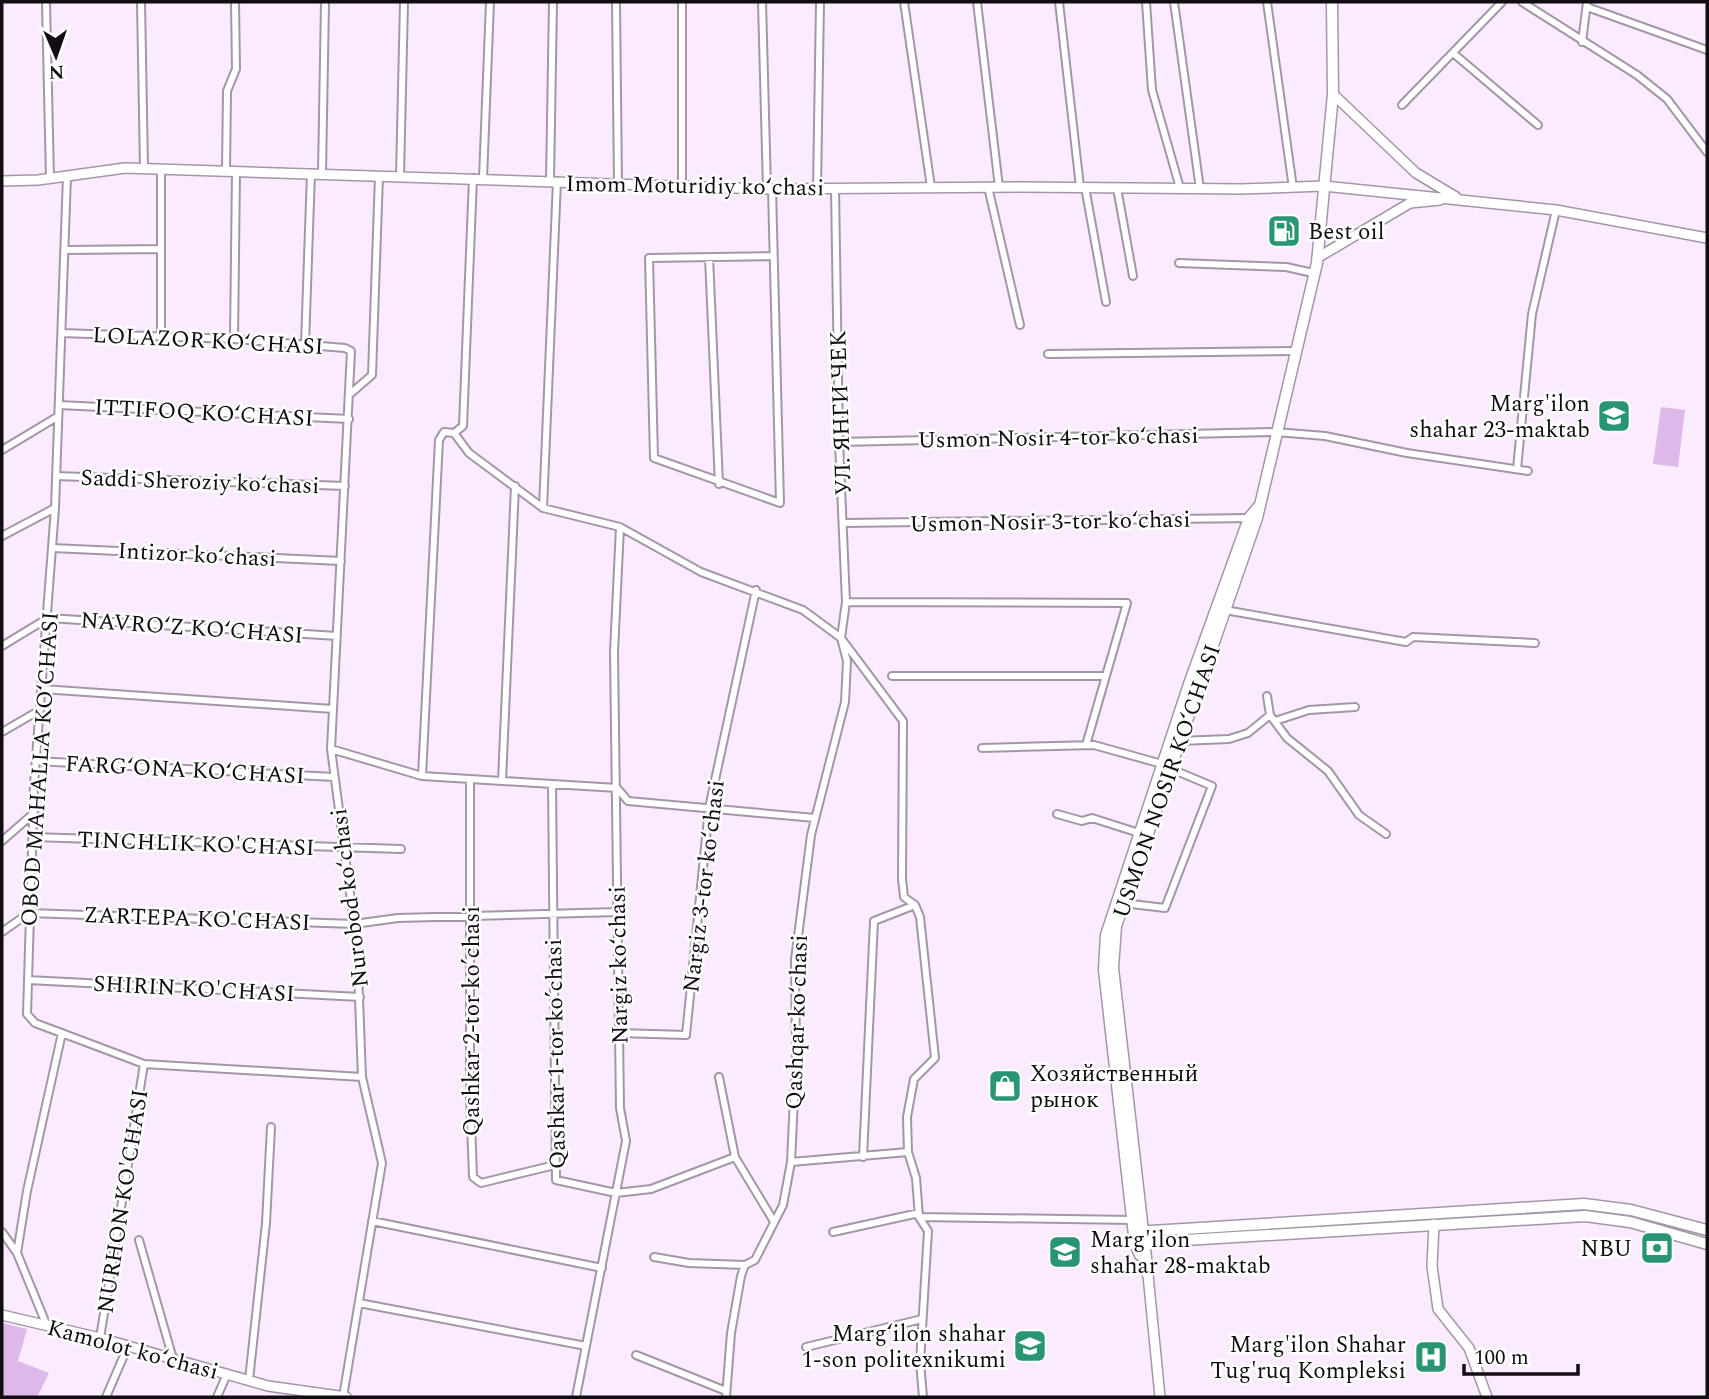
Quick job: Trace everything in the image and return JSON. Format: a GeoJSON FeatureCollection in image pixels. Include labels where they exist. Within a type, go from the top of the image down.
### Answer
{"type":"FeatureCollection","features":[{"type":"Feature","properties":{"kind":"main road","name":"USMON NOSIR KO‘CHASI"},"geometry":{"type":"LineString","coordinates":[[1148,1275],[1138,1238],[1113,968],[1116,926],[1165,766],[1259,505],[1317,258],[1333,93],[1332,2]]}},
{"type":"Feature","properties":{"kind":"main road","name":"USMON NOSIR KO‘CHASI"},"geometry":{"type":"LineString","coordinates":[[1165,766],[1179,741],[1225,610],[1253,518]]}},
{"type":"Feature","properties":{"kind":"main road","name":"USMON NOSIR KO‘CHASI"},"geometry":{"type":"LineString","coordinates":[[1137,1219],[1104,956],[1109,919],[1139,834],[1155,798]]}},
{"type":"Feature","properties":{"kind":"main road"},"geometry":{"type":"LineString","coordinates":[[1138,1238],[1435,1212],[1611,1206],[1707,1230]]}},
{"type":"Feature","properties":{"kind":"main road"},"geometry":{"type":"LineString","coordinates":[[1433,1224],[1435,1212]]}},
{"type":"Feature","properties":{"kind":"main road"},"geometry":{"type":"LineString","coordinates":[[1138,1238],[1598,1217],[1630,1222],[1707,1244]]}},
{"type":"Feature","properties":{"kind":"street"},"geometry":{"type":"LineString","coordinates":[[46,2],[50,178]]}},
{"type":"Feature","properties":{"kind":"street"},"geometry":{"type":"LineString","coordinates":[[141,2],[144,169]]}},
{"type":"Feature","properties":{"kind":"street"},"geometry":{"type":"LineString","coordinates":[[233,339],[227,91],[236,69],[235,2]]}},
{"type":"Feature","properties":{"kind":"street"},"geometry":{"type":"LineString","coordinates":[[322,173],[325,2]]}},
{"type":"Feature","properties":{"kind":"street"},"geometry":{"type":"LineString","coordinates":[[400,176],[404,2]]}},
{"type":"Feature","properties":{"kind":"street"},"geometry":{"type":"LineString","coordinates":[[422,776],[439,440],[444,432],[454,433],[463,426],[489,2]]}},
{"type":"Feature","properties":{"kind":"street"},"geometry":{"type":"LineString","coordinates":[[543,508],[553,181],[553,2]]}},
{"type":"Feature","properties":{"kind":"street"},"geometry":{"type":"LineString","coordinates":[[616,2],[618,185]]}},
{"type":"Feature","properties":{"kind":"street"},"geometry":{"type":"LineString","coordinates":[[682,2],[682,188]]}},
{"type":"Feature","properties":{"kind":"street"},"geometry":{"type":"LineString","coordinates":[[761,2],[773,256],[779,503],[719,484],[654,458],[649,258],[773,256]]}},
{"type":"Feature","properties":{"kind":"street"},"geometry":{"type":"LineString","coordinates":[[817,189],[820,2]]}},
{"type":"Feature","properties":{"kind":"street"},"geometry":{"type":"LineString","coordinates":[[904,2],[931,187]]}},
{"type":"Feature","properties":{"kind":"street"},"geometry":{"type":"LineString","coordinates":[[977,2],[999,187]]}},
{"type":"Feature","properties":{"kind":"street"},"geometry":{"type":"LineString","coordinates":[[1059,2],[1083,187],[1107,302]]}},
{"type":"Feature","properties":{"kind":"street"},"geometry":{"type":"LineString","coordinates":[[1146,2],[1152,90],[1180,188]]}},
{"type":"Feature","properties":{"kind":"street"},"geometry":{"type":"LineString","coordinates":[[1174,2],[1200,189]]}},
{"type":"Feature","properties":{"kind":"street"},"geometry":{"type":"LineString","coordinates":[[1267,2],[1293,188]]}},
{"type":"Feature","properties":{"kind":"street"},"geometry":{"type":"LineString","coordinates":[[1402,105],[1502,2]]}},
{"type":"Feature","properties":{"kind":"street"},"geometry":{"type":"LineString","coordinates":[[1522,2],[1582,43],[1637,75],[1667,99],[1707,152]]}},
{"type":"Feature","properties":{"kind":"street"},"geometry":{"type":"LineString","coordinates":[[1582,43],[1587,4],[1707,50]]}},
{"type":"Feature","properties":{"kind":"street"},"geometry":{"type":"LineString","coordinates":[[1453,52],[1538,125]]}},
{"type":"Feature","properties":{"kind":"street"},"geometry":{"type":"LineString","coordinates":[[1333,93],[1416,173],[1457,198]]}},
{"type":"Feature","properties":{"kind":"street","name":"Imom Moturidiy koʻchasi"},"geometry":{"type":"LineString","coordinates":[[2,181],[125,168],[478,178],[682,188],[1200,189],[1324,186],[1457,198]]}},
{"type":"Feature","properties":{"kind":"street"},"geometry":{"type":"LineString","coordinates":[[161,169],[161,336]]}},
{"type":"Feature","properties":{"kind":"street"},"geometry":{"type":"LineString","coordinates":[[306,344],[311,173]]}},
{"type":"Feature","properties":{"kind":"street","name":"OBOD MAHALLA KO‘CHASI"},"geometry":{"type":"LineString","coordinates":[[67,176],[55,508],[36,761],[27,1014],[35,1023],[144,1063],[362,1077]]}},
{"type":"Feature","properties":{"kind":"street"},"geometry":{"type":"LineString","coordinates":[[350,394],[372,375],[380,176]]}},
{"type":"Feature","properties":{"kind":"street"},"geometry":{"type":"LineString","coordinates":[[988,187],[1020,325]]}},
{"type":"Feature","properties":{"kind":"street","name":"УЛ. ЯНГИ ЧЕК"},"geometry":{"type":"LineString","coordinates":[[835,188],[839,442],[846,602],[841,638]]}},
{"type":"Feature","properties":{"kind":"street"},"geometry":{"type":"LineString","coordinates":[[1117,188],[1133,276]]}},
{"type":"Feature","properties":{"kind":"street"},"geometry":{"type":"LineString","coordinates":[[1317,258],[1410,203],[1457,198],[1556,210],[1707,238]]}},
{"type":"Feature","properties":{"kind":"street"},"geometry":{"type":"LineString","coordinates":[[1517,469],[1532,314],[1556,210]]}},
{"type":"Feature","properties":{"kind":"street"},"geometry":{"type":"LineString","coordinates":[[65,250],[161,249]]}},
{"type":"Feature","properties":{"kind":"street"},"geometry":{"type":"LineString","coordinates":[[709,257],[719,484]]}},
{"type":"Feature","properties":{"kind":"street"},"geometry":{"type":"LineString","coordinates":[[1179,263],[1286,267],[1313,273]]}},
{"type":"Feature","properties":{"kind":"street","name":"LOLAZOR KO‘CHASI"},"geometry":{"type":"LineString","coordinates":[[62,333],[233,339],[345,348],[351,351],[350,394]]}},
{"type":"Feature","properties":{"kind":"street"},"geometry":{"type":"LineString","coordinates":[[1048,354],[1295,351]]}},
{"type":"Feature","properties":{"kind":"street","name":"Nurobod koʻchasi"},"geometry":{"type":"LineString","coordinates":[[345,1397],[382,1163],[362,1077],[360,997],[354,923],[331,749],[350,394]]}},
{"type":"Feature","properties":{"kind":"street","name":"ITTIFOQ KO‘CHASI"},"geometry":{"type":"LineString","coordinates":[[59,405],[349,419]]}},
{"type":"Feature","properties":{"kind":"street"},"geometry":{"type":"LineString","coordinates":[[2,450],[57,417]]}},
{"type":"Feature","properties":{"kind":"street","name":"Usmon Nosir 4-tor koʻchasi"},"geometry":{"type":"LineString","coordinates":[[839,442],[1276,432],[1325,436],[1407,453],[1528,471]]}},
{"type":"Feature","properties":{"kind":"street"},"geometry":{"type":"LineString","coordinates":[[454,433],[459,444],[469,453],[543,508],[620,527],[701,572],[756,590],[803,610],[841,638],[903,721],[902,879],[904,897],[915,905],[929,981],[935,1058],[914,1079],[907,1116],[908,1152],[916,1178],[919,1215],[928,1231],[922,1319],[923,1397]]}},
{"type":"Feature","properties":{"kind":"street","name":"Saddi Sheroziy koʻchasi"},"geometry":{"type":"LineString","coordinates":[[56,475],[345,486]]}},
{"type":"Feature","properties":{"kind":"street"},"geometry":{"type":"LineString","coordinates":[[502,781],[515,486]]}},
{"type":"Feature","properties":{"kind":"street"},"geometry":{"type":"LineString","coordinates":[[2,536],[55,508]]}},
{"type":"Feature","properties":{"kind":"street","name":"Usmon Nosir 3-tor koʻchasi"},"geometry":{"type":"LineString","coordinates":[[844,523],[1253,518]]}},
{"type":"Feature","properties":{"kind":"street","name":"Nargiz koʻchasi"},"geometry":{"type":"LineString","coordinates":[[576,1397],[626,1141],[620,1108],[614,652],[620,527]]}},
{"type":"Feature","properties":{"kind":"street","name":"Intizor koʻchasi"},"geometry":{"type":"LineString","coordinates":[[52,548],[341,561]]}},
{"type":"Feature","properties":{"kind":"street","name":"Nargiz 3-tor koʻchasi"},"geometry":{"type":"LineString","coordinates":[[619,1033],[686,1035],[709,808],[756,590]]}},
{"type":"Feature","properties":{"kind":"street"},"geometry":{"type":"LineString","coordinates":[[846,602],[1127,603],[1086,745]]}},
{"type":"Feature","properties":{"kind":"street"},"geometry":{"type":"LineString","coordinates":[[1225,610],[1406,642],[1413,637],[1535,643]]}},
{"type":"Feature","properties":{"kind":"street"},"geometry":{"type":"LineString","coordinates":[[2,646],[48,618]]}},
{"type":"Feature","properties":{"kind":"street","name":"NAVRO‘Z KO‘CHASI"},"geometry":{"type":"LineString","coordinates":[[48,618],[337,636]]}},
{"type":"Feature","properties":{"kind":"street","name":"Qashqar koʻchasi"},"geometry":{"type":"LineString","coordinates":[[726,1394],[731,1333],[745,1265],[755,1260],[783,1205],[791,1162],[796,1056],[795,960],[815,818],[845,702],[847,661],[841,638]]}},
{"type":"Feature","properties":{"kind":"street"},"geometry":{"type":"LineString","coordinates":[[892,676],[1104,676]]}},
{"type":"Feature","properties":{"kind":"street"},"geometry":{"type":"LineString","coordinates":[[42,689],[333,709]]}},
{"type":"Feature","properties":{"kind":"street"},"geometry":{"type":"LineString","coordinates":[[1267,696],[1273,718],[1287,738],[1328,771],[1359,815],[1386,834]]}},
{"type":"Feature","properties":{"kind":"street"},"geometry":{"type":"LineString","coordinates":[[1179,741],[1229,739],[1248,733],[1273,718],[1309,710],[1354,707]]}},
{"type":"Feature","properties":{"kind":"street"},"geometry":{"type":"LineString","coordinates":[[2,732],[40,710]]}},
{"type":"Feature","properties":{"kind":"street"},"geometry":{"type":"LineString","coordinates":[[982,748],[1086,745],[1165,766],[1212,786],[1165,908],[1123,903]]}},
{"type":"Feature","properties":{"kind":"street"},"geometry":{"type":"LineString","coordinates":[[331,749],[422,776],[617,788],[628,801],[815,818]]}},
{"type":"Feature","properties":{"kind":"street","name":"FARG‘ONA KO‘CHASI"},"geometry":{"type":"LineString","coordinates":[[36,761],[334,777]]}},
{"type":"Feature","properties":{"kind":"street","name":"Qashkar 2-tor koʼchasi"},"geometry":{"type":"LineString","coordinates":[[470,779],[473,1177],[481,1184],[555,1165]]}},
{"type":"Feature","properties":{"kind":"street","name":"Qashkar 1-tor koʼchasi"},"geometry":{"type":"LineString","coordinates":[[552,784],[556,1180],[616,1192],[651,1189],[735,1157]]}},
{"type":"Feature","properties":{"kind":"street"},"geometry":{"type":"LineString","coordinates":[[2,841],[34,813]]}},
{"type":"Feature","properties":{"kind":"street"},"geometry":{"type":"LineString","coordinates":[[1057,814],[1082,821],[1092,817],[1139,834]]}},
{"type":"Feature","properties":{"kind":"street","name":"TINCHLIK KO'CHASI"},"geometry":{"type":"LineString","coordinates":[[33,837],[401,849]]}},
{"type":"Feature","properties":{"kind":"street"},"geometry":{"type":"LineString","coordinates":[[863,1157],[874,921],[915,905]]}},
{"type":"Feature","properties":{"kind":"street","name":"ZARTEPA KO'CHASI"},"geometry":{"type":"LineString","coordinates":[[29,913],[354,923],[470,916],[618,912]]}},
{"type":"Feature","properties":{"kind":"street"},"geometry":{"type":"LineString","coordinates":[[2,932],[29,913]]}},
{"type":"Feature","properties":{"kind":"street","name":"SHIRIN KO'CHASI"},"geometry":{"type":"LineString","coordinates":[[27,979],[360,997]]}},
{"type":"Feature","properties":{"kind":"street"},"geometry":{"type":"LineString","coordinates":[[17,1252],[27,1191],[62,1033]]}},
{"type":"Feature","properties":{"kind":"street","name":"NURHON KO'CHASI"},"geometry":{"type":"LineString","coordinates":[[100,1338],[144,1063]]}},
{"type":"Feature","properties":{"kind":"street"},"geometry":{"type":"LineString","coordinates":[[719,1077],[735,1157],[774,1220]]}},
{"type":"Feature","properties":{"kind":"street"},"geometry":{"type":"LineString","coordinates":[[249,1380],[266,1223],[271,1127]]}},
{"type":"Feature","properties":{"kind":"street"},"geometry":{"type":"LineString","coordinates":[[791,1162],[908,1152]]}},
{"type":"Feature","properties":{"kind":"street"},"geometry":{"type":"LineString","coordinates":[[833,1232],[919,1215],[1137,1219]]}},
{"type":"Feature","properties":{"kind":"street"},"geometry":{"type":"LineString","coordinates":[[372,1221],[602,1268]]}},
{"type":"Feature","properties":{"kind":"street"},"geometry":{"type":"LineString","coordinates":[[1433,1224],[1432,1266],[1438,1308],[1469,1348],[1486,1397]]}},
{"type":"Feature","properties":{"kind":"street"},"geometry":{"type":"LineString","coordinates":[[2,1232],[17,1252],[47,1326]]}},
{"type":"Feature","properties":{"kind":"street"},"geometry":{"type":"LineString","coordinates":[[139,1240],[173,1359]]}},
{"type":"Feature","properties":{"kind":"street"},"geometry":{"type":"LineString","coordinates":[[654,1257],[689,1263],[745,1265]]}},
{"type":"Feature","properties":{"kind":"street","name":"USMON NOSIR KO‘CHASI"},"geometry":{"type":"LineString","coordinates":[[1148,1275],[1160,1397]]}},
{"type":"Feature","properties":{"kind":"street"},"geometry":{"type":"LineString","coordinates":[[359,1303],[586,1346]]}},
{"type":"Feature","properties":{"kind":"street","name":"Kamolot koʻchasi"},"geometry":{"type":"LineString","coordinates":[[2,1315],[100,1338],[249,1380],[345,1397]]}},
{"type":"Feature","properties":{"kind":"street"},"geometry":{"type":"LineString","coordinates":[[806,1347],[922,1319]]}},
{"type":"Feature","properties":{"kind":"street"},"geometry":{"type":"LineString","coordinates":[[106,1397],[128,1346]]}},
{"type":"Feature","properties":{"kind":"street"},"geometry":{"type":"LineString","coordinates":[[636,1355],[726,1394]]}},
{"type":"Feature","properties":{"kind":"street"},"geometry":{"type":"LineString","coordinates":[[217,1397],[228,1374]]}},
{"type":"Feature","properties":{"kind":"shaded area"},"geometry":{"type":"Polygon","coordinates":[[[1661,407],[1685,410],[1678,467],[1653,464],[1661,407]]]}},
{"type":"Feature","properties":{"kind":"shaded area"},"geometry":{"type":"Polygon","coordinates":[[[2,1323],[27,1329],[18,1361],[49,1373],[37,1397],[2,1397],[2,1323]]]}},
{"type":"Feature","properties":{"kind":"place","name":"Best oil"},"geometry":{"type":"Point","coordinates":[1284,231]}},
{"type":"Feature","properties":{"kind":"place","name":"Marg'ilon shahar 23-maktab"},"geometry":{"type":"Point","coordinates":[1614,416]}},
{"type":"Feature","properties":{"kind":"place","name":"Хозяйственный рынок"},"geometry":{"type":"Point","coordinates":[1005,1086]}},
{"type":"Feature","properties":{"kind":"place","name":"NBU"},"geometry":{"type":"Point","coordinates":[1657,1248]}},
{"type":"Feature","properties":{"kind":"place","name":"Marg'ilon shahar 28-maktab"},"geometry":{"type":"Point","coordinates":[1065,1252]}},
{"type":"Feature","properties":{"kind":"place","name":"Margʻilon shahar 1-son politexnikumi"},"geometry":{"type":"Point","coordinates":[1030,1346]}},
{"type":"Feature","properties":{"kind":"place","name":"Marg'ilon Shahar Tug'ruq Kompleksi"},"geometry":{"type":"Point","coordinates":[1431,1357]}}]}
